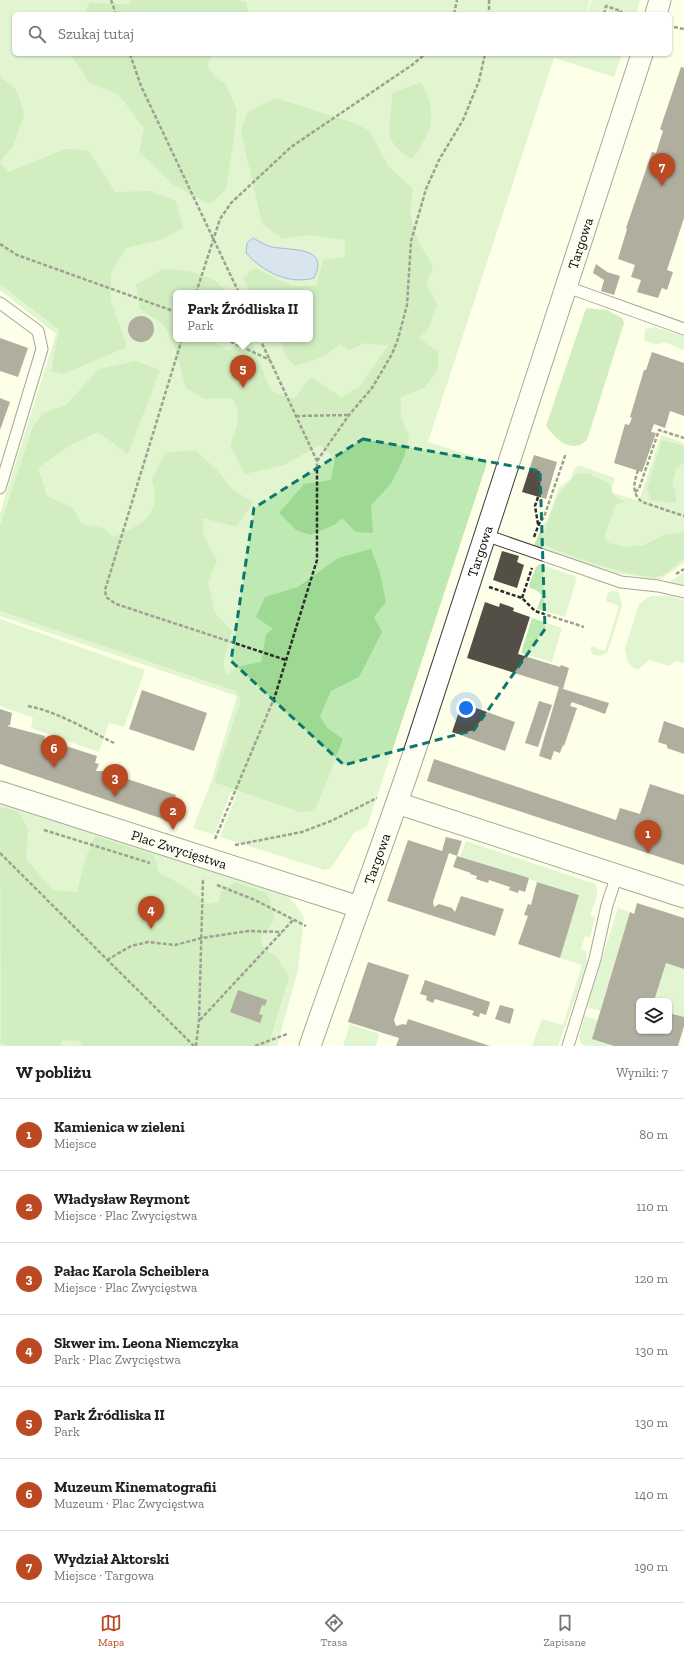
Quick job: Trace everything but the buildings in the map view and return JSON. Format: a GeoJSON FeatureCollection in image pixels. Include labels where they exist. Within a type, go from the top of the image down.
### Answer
{"type":"FeatureCollection","features":[{"type":"Feature","properties":{"kind":"street"},"geometry":{"type":"LineString","coordinates":[[657,12],[660,0]]}},
{"type":"Feature","properties":{"kind":"street","name":"Targowa"},"geometry":{"type":"LineString","coordinates":[[310,1046],[359,907],[388,800],[485,535],[641,56]]}},
{"type":"Feature","properties":{"kind":"street","name":"Plac Zwycięstwa"},"geometry":{"type":"LineString","coordinates":[[0,792],[205,869],[359,907]]}},
{"type":"Feature","properties":{"kind":"street"},"geometry":{"type":"LineString","coordinates":[[388,800],[684,897]]}},
{"type":"Feature","properties":{"kind":"lane"},"geometry":{"type":"LineString","coordinates":[[566,287],[684,329]]}},
{"type":"Feature","properties":{"kind":"lane"},"geometry":{"type":"LineString","coordinates":[[0,303],[38,331],[42,349],[0,488]]}},
{"type":"Feature","properties":{"kind":"lane"},"geometry":{"type":"LineString","coordinates":[[485,535],[621,582],[658,586],[684,592]]}},
{"type":"Feature","properties":{"kind":"lane"},"geometry":{"type":"LineString","coordinates":[[568,1046],[595,958],[607,905],[617,875]]}},
{"type":"Feature","properties":{"kind":"path"},"geometry":{"type":"LineString","coordinates":[[111,0],[115,12]]}},
{"type":"Feature","properties":{"kind":"path"},"geometry":{"type":"LineString","coordinates":[[454,12],[457,0]]}},
{"type":"Feature","properties":{"kind":"path"},"geometry":{"type":"LineString","coordinates":[[489,0],[489,12]]}},
{"type":"Feature","properties":{"kind":"path"},"geometry":{"type":"LineString","coordinates":[[604,12],[606,6],[621,12]]}},
{"type":"Feature","properties":{"kind":"path"},"geometry":{"type":"LineString","coordinates":[[674,27],[684,29]]}},
{"type":"Feature","properties":{"kind":"path"},"geometry":{"type":"LineString","coordinates":[[131,56],[141,86],[238,290]]}},
{"type":"Feature","properties":{"kind":"path"},"geometry":{"type":"LineString","coordinates":[[197,290],[220,219],[231,203],[291,147],[412,65],[423,56]]}},
{"type":"Feature","properties":{"kind":"path"},"geometry":{"type":"LineString","coordinates":[[318,461],[349,415],[372,388],[392,354],[398,339],[407,305],[411,241],[426,189],[439,160],[463,120],[479,81],[485,56]]}},
{"type":"Feature","properties":{"kind":"path"},"geometry":{"type":"LineString","coordinates":[[0,244],[17,255],[173,311]]}},
{"type":"Feature","properties":{"kind":"path"},"geometry":{"type":"LineString","coordinates":[[181,342],[105,590],[106,597],[116,604],[286,660]]}},
{"type":"Feature","properties":{"kind":"path"},"geometry":{"type":"LineString","coordinates":[[231,342],[270,360]]}},
{"type":"Feature","properties":{"kind":"path"},"geometry":{"type":"LineString","coordinates":[[195,1046],[199,1020],[205,869],[234,792],[256,746],[275,696],[317,560],[318,461],[261,342]]}},
{"type":"Feature","properties":{"kind":"path"},"geometry":{"type":"LineString","coordinates":[[296,416],[321,417],[349,415]]}},
{"type":"Feature","properties":{"kind":"path"},"geometry":{"type":"LineString","coordinates":[[635,492],[640,490],[659,430],[684,438]]}},
{"type":"Feature","properties":{"kind":"path"},"geometry":{"type":"LineString","coordinates":[[538,524],[544,517],[566,453]]}},
{"type":"Feature","properties":{"kind":"path"},"geometry":{"type":"LineString","coordinates":[[638,470],[633,485],[635,492],[642,502],[684,516]]}},
{"type":"Feature","properties":{"kind":"path"},"geometry":{"type":"LineString","coordinates":[[522,598],[538,524],[534,506],[538,497]]}},
{"type":"Feature","properties":{"kind":"path"},"geometry":{"type":"LineString","coordinates":[[483,585],[522,598],[535,611],[584,627]]}},
{"type":"Feature","properties":{"kind":"path"},"geometry":{"type":"LineString","coordinates":[[28,706],[44,709],[59,715],[114,743]]}},
{"type":"Feature","properties":{"kind":"path"},"geometry":{"type":"LineString","coordinates":[[232,846],[302,832],[388,800]]}},
{"type":"Feature","properties":{"kind":"path"},"geometry":{"type":"LineString","coordinates":[[37,827],[157,866]]}},
{"type":"Feature","properties":{"kind":"path"},"geometry":{"type":"LineString","coordinates":[[0,852],[195,1046]]}},
{"type":"Feature","properties":{"kind":"path"},"geometry":{"type":"LineString","coordinates":[[195,877],[205,869]]}},
{"type":"Feature","properties":{"kind":"path"},"geometry":{"type":"LineString","coordinates":[[205,869],[209,882]]}},
{"type":"Feature","properties":{"kind":"path"},"geometry":{"type":"LineString","coordinates":[[216,884],[255,900],[306,926]]}},
{"type":"Feature","properties":{"kind":"path"},"geometry":{"type":"LineString","coordinates":[[199,1020],[294,919]]}},
{"type":"Feature","properties":{"kind":"path"},"geometry":{"type":"LineString","coordinates":[[108,960],[132,946],[148,942],[175,945],[202,938],[248,931],[282,932]]}},
{"type":"Feature","properties":{"kind":"path"},"geometry":{"type":"LineString","coordinates":[[255,1046],[287,1034]]}},
{"type":"Feature","properties":{"kind":"highlighted area"},"geometry":{"type":"Polygon","coordinates":[[[363,439],[540,471],[545,629],[474,730],[344,765],[231,661],[254,508],[363,439]]]}},
{"type":"Feature","properties":{"kind":"green space"},"geometry":{"type":"Polygon","coordinates":[[[0,0],[590,0],[587,12],[12,12],[12,56],[621,56],[614,77],[554,58],[428,442],[487,461],[486,466],[367,827],[354,833],[331,868],[325,870],[220,837],[237,793],[231,792],[214,835],[193,828],[210,785],[237,696],[0,616],[0,513],[56,334],[0,290],[0,0]]]}},
{"type":"Feature","properties":{"kind":"green space"},"geometry":{"type":"Polygon","coordinates":[[[132,0],[238,0],[246,2],[248,12],[84,12],[90,3],[128,4],[132,0]]]}},
{"type":"Feature","properties":{"kind":"green space"},"geometry":{"type":"Polygon","coordinates":[[[592,0],[640,0],[637,12],[588,12],[592,0]]]}},
{"type":"Feature","properties":{"kind":"green space"},"geometry":{"type":"Polygon","coordinates":[[[72,56],[211,56],[207,66],[216,78],[225,83],[237,109],[226,190],[209,204],[174,185],[139,152],[144,128],[119,95],[89,82],[72,56]]]}},
{"type":"Feature","properties":{"kind":"green space"},"geometry":{"type":"Polygon","coordinates":[[[0,76],[17,91],[24,115],[13,146],[0,162],[0,76]]]}},
{"type":"Feature","properties":{"kind":"green space"},"geometry":{"type":"Polygon","coordinates":[[[421,82],[430,103],[431,122],[425,139],[412,159],[401,151],[391,138],[389,123],[392,93],[421,82]]]}},
{"type":"Feature","properties":{"kind":"green space"},"geometry":{"type":"Polygon","coordinates":[[[275,98],[352,122],[370,131],[388,166],[413,189],[410,214],[419,243],[433,266],[426,285],[437,304],[429,328],[419,338],[438,352],[438,370],[424,388],[401,397],[401,417],[409,436],[404,457],[392,482],[371,506],[373,533],[356,532],[342,518],[336,524],[310,535],[296,530],[279,513],[304,484],[331,480],[335,459],[320,445],[284,465],[245,474],[230,446],[238,421],[238,410],[232,398],[204,399],[186,388],[173,342],[218,342],[216,343],[229,351],[240,342],[252,343],[271,391],[294,399],[311,377],[341,397],[358,388],[388,346],[365,343],[349,350],[340,344],[323,357],[295,366],[285,356],[282,342],[313,342],[313,290],[249,290],[243,278],[255,268],[292,286],[316,286],[323,260],[345,257],[345,240],[309,235],[283,239],[262,223],[241,132],[247,113],[275,98]]]}},
{"type":"Feature","properties":{"kind":"green space"},"geometry":{"type":"Polygon","coordinates":[[[65,149],[88,150],[115,192],[150,191],[176,201],[183,228],[164,239],[126,248],[111,273],[111,301],[127,347],[63,374],[51,371],[59,330],[0,284],[0,163],[9,172],[65,149]]]}},
{"type":"Feature","properties":{"kind":"green space"},"geometry":{"type":"Polygon","coordinates":[[[163,269],[189,271],[213,279],[225,290],[173,290],[173,341],[164,325],[140,309],[136,285],[163,269]]]}},
{"type":"Feature","properties":{"kind":"green space"},"geometry":{"type":"Polygon","coordinates":[[[586,308],[607,310],[622,318],[624,323],[587,440],[581,444],[570,446],[564,444],[554,436],[546,426],[586,308]]]}},
{"type":"Feature","properties":{"kind":"green space"},"geometry":{"type":"Polygon","coordinates":[[[653,327],[684,336],[684,350],[664,342],[656,345],[644,340],[645,329],[653,327]]]}},
{"type":"Feature","properties":{"kind":"green space"},"geometry":{"type":"Polygon","coordinates":[[[136,361],[160,370],[128,454],[98,432],[69,446],[38,468],[47,496],[73,508],[82,524],[103,528],[114,537],[133,528],[148,517],[155,502],[155,492],[152,480],[165,453],[195,450],[216,469],[231,488],[253,503],[237,527],[203,518],[203,535],[217,560],[208,583],[215,613],[232,631],[223,663],[226,675],[237,667],[261,662],[266,634],[273,629],[256,617],[265,597],[298,587],[338,558],[371,549],[380,573],[386,602],[374,617],[382,632],[359,677],[331,691],[320,716],[327,728],[343,739],[315,811],[300,812],[214,782],[241,699],[236,691],[0,611],[0,526],[33,426],[43,413],[65,406],[99,369],[136,361]]]}},
{"type":"Feature","properties":{"kind":"green space"},"geometry":{"type":"Polygon","coordinates":[[[661,435],[684,443],[684,563],[659,580],[616,573],[534,546],[542,526],[547,520],[559,487],[571,479],[574,470],[578,465],[615,478],[611,492],[639,501],[661,435]]]}},
{"type":"Feature","properties":{"kind":"green space"},"geometry":{"type":"Polygon","coordinates":[[[662,440],[684,446],[684,464],[682,463],[676,469],[672,484],[675,490],[676,503],[651,500],[647,489],[662,440]]]}},
{"type":"Feature","properties":{"kind":"green space"},"geometry":{"type":"Polygon","coordinates":[[[577,473],[589,474],[609,483],[614,496],[625,502],[616,504],[604,537],[609,543],[624,547],[644,545],[664,535],[684,532],[684,558],[660,576],[645,576],[614,570],[540,543],[558,495],[577,473]]]}},
{"type":"Feature","properties":{"kind":"green space"},"geometry":{"type":"Polygon","coordinates":[[[540,564],[577,577],[565,617],[537,609],[542,595],[536,590],[530,588],[529,585],[536,567],[540,564]]]}},
{"type":"Feature","properties":{"kind":"green space"},"geometry":{"type":"Polygon","coordinates":[[[684,572],[684,586],[670,582],[684,572]]]}},
{"type":"Feature","properties":{"kind":"green space"},"geometry":{"type":"Polygon","coordinates":[[[611,591],[619,593],[622,606],[608,651],[597,656],[591,653],[591,646],[605,651],[619,606],[606,601],[608,593],[611,591]]]}},
{"type":"Feature","properties":{"kind":"green space"},"geometry":{"type":"Polygon","coordinates":[[[650,596],[669,596],[684,600],[684,663],[675,661],[670,666],[649,660],[638,670],[632,667],[627,660],[625,648],[639,604],[650,596]]]}},
{"type":"Feature","properties":{"kind":"green space"},"geometry":{"type":"Polygon","coordinates":[[[532,618],[562,628],[552,662],[521,653],[532,618]]]}},
{"type":"Feature","properties":{"kind":"green space"},"geometry":{"type":"Polygon","coordinates":[[[0,619],[145,670],[124,727],[109,723],[99,752],[31,728],[33,718],[0,706],[0,619]]]}},
{"type":"Feature","properties":{"kind":"green space"},"geometry":{"type":"Polygon","coordinates":[[[0,800],[289,896],[304,917],[298,970],[277,1046],[0,1046],[0,800]]]}},
{"type":"Feature","properties":{"kind":"green space"},"geometry":{"type":"Polygon","coordinates":[[[0,807],[18,811],[28,829],[26,859],[53,890],[77,892],[86,857],[95,836],[154,855],[159,873],[184,886],[208,904],[219,902],[221,892],[235,882],[267,893],[274,917],[271,926],[261,938],[262,946],[276,956],[289,977],[268,1046],[82,1046],[80,1041],[63,1040],[59,1046],[10,1046],[1,1043],[0,807]]]}},
{"type":"Feature","properties":{"kind":"green space"},"geometry":{"type":"Polygon","coordinates":[[[466,841],[595,884],[597,888],[596,900],[590,915],[595,917],[590,938],[585,936],[581,950],[586,951],[587,964],[558,1046],[532,1046],[542,1019],[563,1025],[582,965],[560,958],[579,895],[460,857],[466,841]]]}},
{"type":"Feature","properties":{"kind":"green space"},"geometry":{"type":"Polygon","coordinates":[[[618,908],[630,912],[600,1011],[587,1007],[618,908]]]}},
{"type":"Feature","properties":{"kind":"green space"},"geometry":{"type":"Polygon","coordinates":[[[666,963],[684,969],[684,1017],[672,1014],[672,998],[655,998],[666,963]]]}},
{"type":"Feature","properties":{"kind":"green space"},"geometry":{"type":"Polygon","coordinates":[[[585,1016],[598,1020],[592,1039],[614,1046],[587,1046],[582,1044],[579,1037],[585,1016]]]}},
{"type":"Feature","properties":{"kind":"green space"},"geometry":{"type":"Polygon","coordinates":[[[350,1024],[379,1034],[376,1046],[343,1046],[350,1024]]]}},
{"type":"Feature","properties":{"kind":"water"},"geometry":{"type":"Polygon","coordinates":[[[253,238],[265,245],[299,250],[313,255],[317,260],[318,268],[314,278],[295,280],[286,278],[260,266],[246,253],[247,243],[253,238]]]}},
{"type":"Feature","properties":{"kind":"place","name":"Wydział Aktorski"},"geometry":{"type":"Point","coordinates":[662,186]}},
{"type":"Feature","properties":{"kind":"place","name":"Park Źródliska II"},"geometry":{"type":"Point","coordinates":[243,388]}},
{"type":"Feature","properties":{"kind":"place","name":"Muzeum Kinematografii"},"geometry":{"type":"Point","coordinates":[54,768]}},
{"type":"Feature","properties":{"kind":"place","name":"Pałac Karola Scheiblera"},"geometry":{"type":"Point","coordinates":[115,797]}},
{"type":"Feature","properties":{"kind":"place","name":"Władysław Reymont"},"geometry":{"type":"Point","coordinates":[173,830]}},
{"type":"Feature","properties":{"kind":"place","name":"Kamienica w zieleni"},"geometry":{"type":"Point","coordinates":[648,853]}},
{"type":"Feature","properties":{"kind":"place","name":"Skwer im. Leona Niemczyka"},"geometry":{"type":"Point","coordinates":[151,929]}}]}
